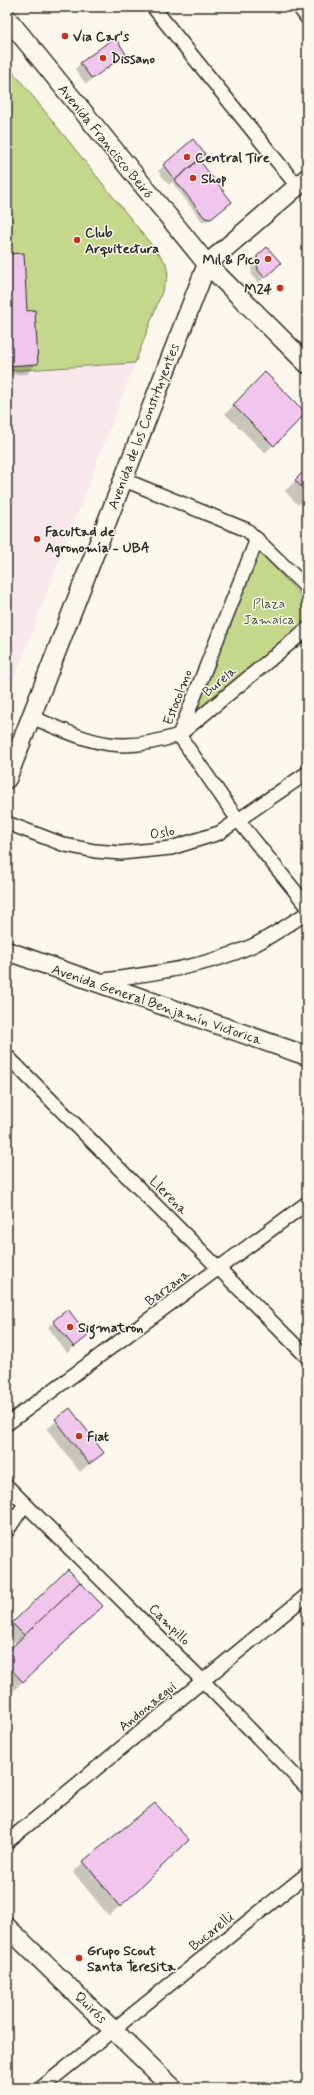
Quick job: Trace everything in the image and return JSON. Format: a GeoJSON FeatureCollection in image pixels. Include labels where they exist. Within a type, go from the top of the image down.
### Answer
{"type":"FeatureCollection","features":[{"type":"Feature","properties":{"kind":"main road","name":"Avenida Francisco Beiró"},"geometry":{"type":"LineString","coordinates":[[7,18],[207,264],[304,357]]}},
{"type":"Feature","properties":{"kind":"main road","name":"Avenida de los Constituyentes"},"geometry":{"type":"LineString","coordinates":[[7,779],[207,264],[302,182]]}},
{"type":"Feature","properties":{"kind":"main road","name":"Avenida General Benjamín Victorica"},"geometry":{"type":"LineString","coordinates":[[7,951],[307,1056]]}},
{"type":"Feature","properties":{"kind":"main road","name":"Quirós"},"geometry":{"type":"LineString","coordinates":[[7,1927],[115,2030],[173,2088]]}},
{"type":"Feature","properties":{"kind":"street"},"geometry":{"type":"LineString","coordinates":[[153,7],[302,182]]}},
{"type":"Feature","properties":{"kind":"street"},"geometry":{"type":"LineString","coordinates":[[298,7],[307,18]]}},
{"type":"Feature","properties":{"kind":"street"},"geometry":{"type":"LineString","coordinates":[[122,480],[247,530],[307,588]]}},
{"type":"Feature","properties":{"kind":"street","name":"Estocolmo"},"geometry":{"type":"LineString","coordinates":[[257,539],[179,735],[238,820],[307,906]]}},
{"type":"Feature","properties":{"kind":"street","name":"Burela"},"geometry":{"type":"LineString","coordinates":[[31,716],[92,742],[111,745],[156,742],[179,735],[307,629]]}},
{"type":"Feature","properties":{"kind":"street","name":"Oslo"},"geometry":{"type":"LineString","coordinates":[[7,823],[64,845],[94,851],[122,853],[171,848],[195,842],[218,833],[307,773]]}},
{"type":"Feature","properties":{"kind":"street"},"geometry":{"type":"LineString","coordinates":[[94,982],[184,967],[221,958],[271,936],[307,913]]}},
{"type":"Feature","properties":{"kind":"street","name":"Llerena"},"geometry":{"type":"LineString","coordinates":[[7,1056],[220,1268],[307,1357]]}},
{"type":"Feature","properties":{"kind":"street","name":"Barzana"},"geometry":{"type":"LineString","coordinates":[[7,1424],[307,1203]]}},
{"type":"Feature","properties":{"kind":"street","name":"Campillo"},"geometry":{"type":"LineString","coordinates":[[7,1486],[203,1681],[307,1788]]}},
{"type":"Feature","properties":{"kind":"street"},"geometry":{"type":"LineString","coordinates":[[7,1531],[25,1504]]}},
{"type":"Feature","properties":{"kind":"street","name":"Andonaegui"},"geometry":{"type":"LineString","coordinates":[[7,1842],[307,1595]]}},
{"type":"Feature","properties":{"kind":"street","name":"Bucarelli"},"geometry":{"type":"LineString","coordinates":[[41,2088],[307,1874]]}},
{"type":"Feature","properties":{"kind":"shaded area","name":"Facultad de Agronomía - UBA"},"geometry":{"type":"Polygon","coordinates":[[[135,363],[128,381],[7,698],[7,371],[135,363]]]}},
{"type":"Feature","properties":{"kind":"green space","name":"Club Arquitectura"},"geometry":{"type":"Polygon","coordinates":[[[7,64],[166,263],[168,276],[135,363],[7,371],[7,64]]]}},
{"type":"Feature","properties":{"kind":"green space","name":"Plaza Jamaica"},"geometry":{"type":"Polygon","coordinates":[[[257,549],[307,602],[307,622],[189,719],[257,549]]]}},
{"type":"Feature","properties":{"kind":"building","name":"Dissano"},"geometry":{"type":"Polygon","coordinates":[[[115,37],[126,54],[92,79],[80,63],[115,37]]]}},
{"type":"Feature","properties":{"kind":"building","name":"Central Tire"},"geometry":{"type":"Polygon","coordinates":[[[193,139],[205,154],[175,180],[163,165],[193,139]]]}},
{"type":"Feature","properties":{"kind":"building"},"geometry":{"type":"Polygon","coordinates":[[[199,160],[232,202],[211,219],[205,218],[175,180],[199,160]]]}},
{"type":"Feature","properties":{"kind":"building","name":"Mil & Pico"},"geometry":{"type":"Polygon","coordinates":[[[267,247],[281,263],[265,278],[258,270],[257,256],[267,247]]]}},
{"type":"Feature","properties":{"kind":"building"},"geometry":{"type":"Polygon","coordinates":[[[24,253],[27,311],[35,310],[38,364],[7,366],[7,254],[24,253]]]}},
{"type":"Feature","properties":{"kind":"building"},"geometry":{"type":"Polygon","coordinates":[[[265,372],[306,413],[274,446],[233,405],[265,372]]]}},
{"type":"Feature","properties":{"kind":"building"},"geometry":{"type":"Polygon","coordinates":[[[307,468],[307,493],[295,480],[307,468]]]}},
{"type":"Feature","properties":{"kind":"building","name":"Sigmatron"},"geometry":{"type":"Polygon","coordinates":[[[68,1309],[88,1336],[74,1347],[53,1321],[68,1309]]]}},
{"type":"Feature","properties":{"kind":"building","name":"Fiat"},"geometry":{"type":"Polygon","coordinates":[[[70,1408],[104,1453],[89,1464],[55,1419],[70,1408]]]}},
{"type":"Feature","properties":{"kind":"building"},"geometry":{"type":"Polygon","coordinates":[[[68,1569],[80,1582],[25,1636],[12,1623],[68,1569]]]}},
{"type":"Feature","properties":{"kind":"building"},"geometry":{"type":"Polygon","coordinates":[[[80,1582],[103,1606],[23,1682],[7,1665],[7,1652],[80,1582]]]}},
{"type":"Feature","properties":{"kind":"building"},"geometry":{"type":"Polygon","coordinates":[[[155,1803],[189,1840],[120,1907],[83,1861],[155,1803]]]}},
{"type":"Feature","properties":{"kind":"place","name":"Via Car's"},"geometry":{"type":"Point","coordinates":[65,36]}},
{"type":"Feature","properties":{"kind":"place","name":"Dissano"},"geometry":{"type":"Point","coordinates":[103,58]}},
{"type":"Feature","properties":{"kind":"place","name":"Central Tire"},"geometry":{"type":"Point","coordinates":[187,157]}},
{"type":"Feature","properties":{"kind":"place","name":"Shop"},"geometry":{"type":"Point","coordinates":[193,178]}},
{"type":"Feature","properties":{"kind":"place","name":"Club Arquitectura"},"geometry":{"type":"Point","coordinates":[77,240]}},
{"type":"Feature","properties":{"kind":"place","name":"Mil & Pico"},"geometry":{"type":"Point","coordinates":[268,259]}},
{"type":"Feature","properties":{"kind":"place","name":"M24"},"geometry":{"type":"Point","coordinates":[280,288]}},
{"type":"Feature","properties":{"kind":"place","name":"Facultad de Agronomía - UBA"},"geometry":{"type":"Point","coordinates":[37,539]}},
{"type":"Feature","properties":{"kind":"place","name":"Sigmatron"},"geometry":{"type":"Point","coordinates":[70,1327]}},
{"type":"Feature","properties":{"kind":"place","name":"Fiat"},"geometry":{"type":"Point","coordinates":[79,1436]}},
{"type":"Feature","properties":{"kind":"place","name":"Grupo Scout Santa Teresita"},"geometry":{"type":"Point","coordinates":[79,1958]}}]}
